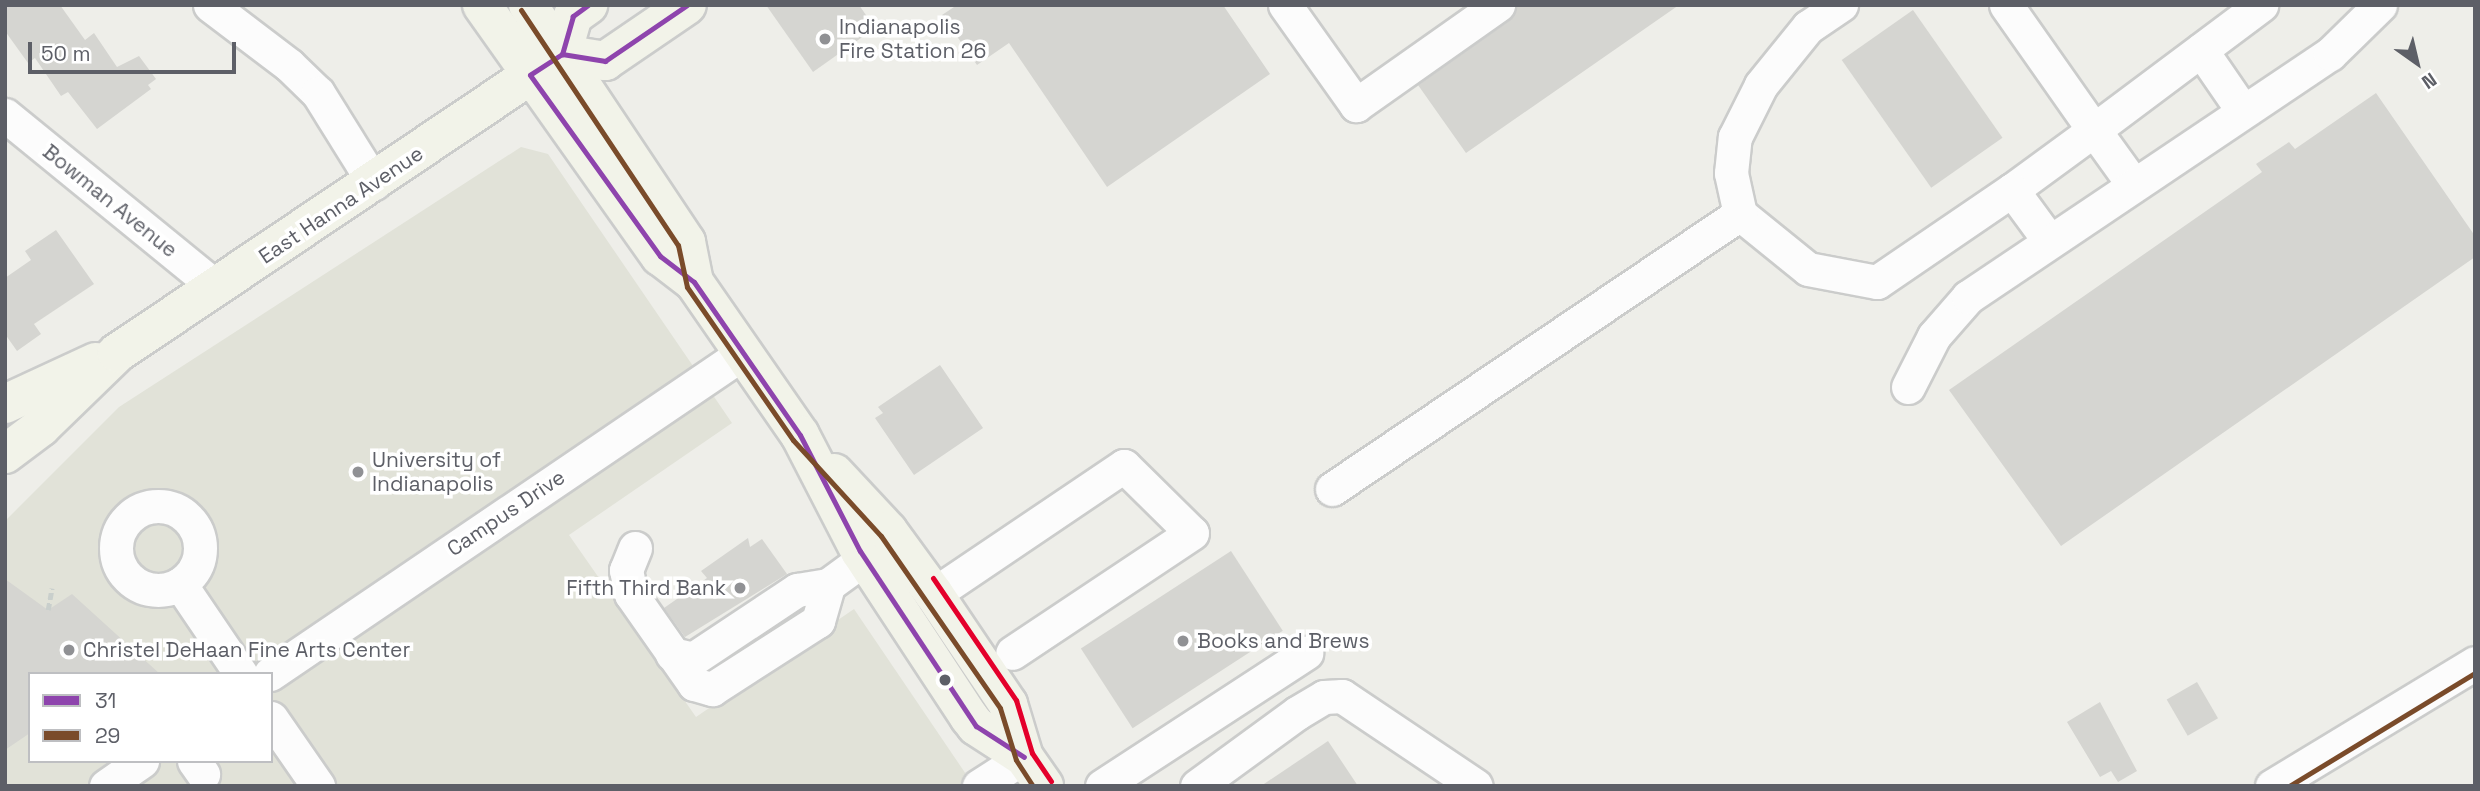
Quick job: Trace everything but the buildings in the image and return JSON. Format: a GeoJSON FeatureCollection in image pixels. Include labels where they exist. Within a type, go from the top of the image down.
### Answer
{"type":"FeatureCollection","features":[{"type":"Feature","properties":{"kind":"main road"},"geometry":{"type":"LineString","coordinates":[[482,5],[660,256],[694,282],[800,435],[865,558],[976,726],[1034,771]]}},
{"type":"Feature","properties":{"kind":"main road"},"geometry":{"type":"LineString","coordinates":[[528,5],[685,242],[694,282]]}},
{"type":"Feature","properties":{"kind":"main road"},"geometry":{"type":"LineString","coordinates":[[562,54],[573,16],[588,5]]}},
{"type":"Feature","properties":{"kind":"main road"},"geometry":{"type":"LineString","coordinates":[[562,54],[605,61],[687,5]]}},
{"type":"Feature","properties":{"kind":"main road","name":"East Hanna Avenue"},"geometry":{"type":"LineString","coordinates":[[5,454],[41,427],[117,353],[374,183],[562,54]]}},
{"type":"Feature","properties":{"kind":"main road","name":"East Hanna Avenue"},"geometry":{"type":"LineString","coordinates":[[10,393],[117,353]]}},
{"type":"Feature","properties":{"kind":"main road"},"geometry":{"type":"LineString","coordinates":[[800,435],[888,531],[934,594],[1007,704],[1034,771]]}},
{"type":"Feature","properties":{"kind":"street"},"geometry":{"type":"LineString","coordinates":[[210,5],[289,65],[318,93],[374,183]]}},
{"type":"Feature","properties":{"kind":"street"},"geometry":{"type":"LineString","coordinates":[[1285,5],[1356,105],[1498,5]]}},
{"type":"Feature","properties":{"kind":"street"},"geometry":{"type":"LineString","coordinates":[[1841,5],[1808,27],[1761,85],[1735,137],[1731,173],[1740,214],[1808,269],[1877,282],[2012,190],[2261,5]]}},
{"type":"Feature","properties":{"kind":"street"},"geometry":{"type":"LineString","coordinates":[[2006,5],[2133,184]]}},
{"type":"Feature","properties":{"kind":"street"},"geometry":{"type":"LineString","coordinates":[[1908,387],[1934,336],[1968,297],[2048,239],[2330,54],[2380,5]]}},
{"type":"Feature","properties":{"kind":"street"},"geometry":{"type":"LineString","coordinates":[[2201,50],[2244,111]]}},
{"type":"Feature","properties":{"kind":"street","name":"Bowman Avenue"},"geometry":{"type":"LineString","coordinates":[[5,115],[216,287]]}},
{"type":"Feature","properties":{"kind":"street"},"geometry":{"type":"LineString","coordinates":[[2012,190],[2048,239]]}},
{"type":"Feature","properties":{"kind":"street"},"geometry":{"type":"LineString","coordinates":[[1332,489],[1740,214]]}},
{"type":"Feature","properties":{"kind":"street","name":"Campus Drive"},"geometry":{"type":"LineString","coordinates":[[273,672],[743,353]]}},
{"type":"Feature","properties":{"kind":"street"},"geometry":{"type":"LineString","coordinates":[[10,393],[41,427]]}},
{"type":"Feature","properties":{"kind":"street"},"geometry":{"type":"LineString","coordinates":[[934,594],[1124,466],[1192,533],[1012,653]]}},
{"type":"Feature","properties":{"kind":"street"},"geometry":{"type":"LineString","coordinates":[[635,548],[625,570],[631,594],[681,666],[797,590],[828,585],[865,558]]}},
{"type":"Feature","properties":{"kind":"street"},"geometry":{"type":"LineString","coordinates":[[180,584],[240,672]]}},
{"type":"Feature","properties":{"kind":"street"},"geometry":{"type":"LineString","coordinates":[[1102,786],[1306,653]]}},
{"type":"Feature","properties":{"kind":"street"},"geometry":{"type":"LineString","coordinates":[[2272,786],[2475,663]]}},
{"type":"Feature","properties":{"kind":"street"},"geometry":{"type":"LineString","coordinates":[[1196,786],[1297,713],[1324,697],[1342,696],[1476,786]]}},
{"type":"Feature","properties":{"kind":"street"},"geometry":{"type":"LineString","coordinates":[[273,721],[318,786]]}},
{"type":"Feature","properties":{"kind":"street"},"geometry":{"type":"LineString","coordinates":[[109,785],[139,763]]}},
{"type":"Feature","properties":{"kind":"street"},"geometry":{"type":"LineString","coordinates":[[979,786],[1034,771]]}},
{"type":"Feature","properties":{"kind":"path"},"geometry":{"type":"LineString","coordinates":[[48,611],[52,588]]}},
{"type":"Feature","properties":{"kind":"shaded area","name":"University of Indianapolis"},"geometry":{"type":"Polygon","coordinates":[[[521,147],[548,154],[732,423],[569,535],[696,717],[854,609],[974,786],[5,786],[5,521],[119,407],[521,147]]]}},
{"type":"Feature","properties":{"kind":"transit line","name":"31"},"geometry":{"type":"LineString","coordinates":[[588,5],[573,16],[562,54],[530,75],[660,256],[694,282],[800,435],[860,551],[976,726],[1024,757]]}},
{"type":"Feature","properties":{"kind":"transit line","name":"31"},"geometry":{"type":"LineString","coordinates":[[562,54],[605,61],[687,5]]}},
{"type":"Feature","properties":{"kind":"transit line","name":"29"},"geometry":{"type":"LineString","coordinates":[[521,10],[678,245],[687,287],[793,440],[881,536],[1000,708],[1016,760],[1033,786]]}},
{"type":"Feature","properties":{"kind":"transit line"},"geometry":{"type":"LineString","coordinates":[[933,578],[1016,700],[1032,753],[1051,781]]}},
{"type":"Feature","properties":{"kind":"transit line","name":"29"},"geometry":{"type":"LineString","coordinates":[[2289,786],[2475,673]]}},
{"type":"Feature","properties":{"kind":"place","name":"Indianapolis Fire Station 26"},"geometry":{"type":"Point","coordinates":[825,39]}},
{"type":"Feature","properties":{"kind":"place","name":"University of Indianapolis"},"geometry":{"type":"Point","coordinates":[358,472]}},
{"type":"Feature","properties":{"kind":"place","name":"Fifth Third Bank"},"geometry":{"type":"Point","coordinates":[740,588]}},
{"type":"Feature","properties":{"kind":"place","name":"Books and Brews"},"geometry":{"type":"Point","coordinates":[1183,641]}},
{"type":"Feature","properties":{"kind":"place","name":"Christel DeHaan Fine Arts Center"},"geometry":{"type":"Point","coordinates":[69,650]}}]}
